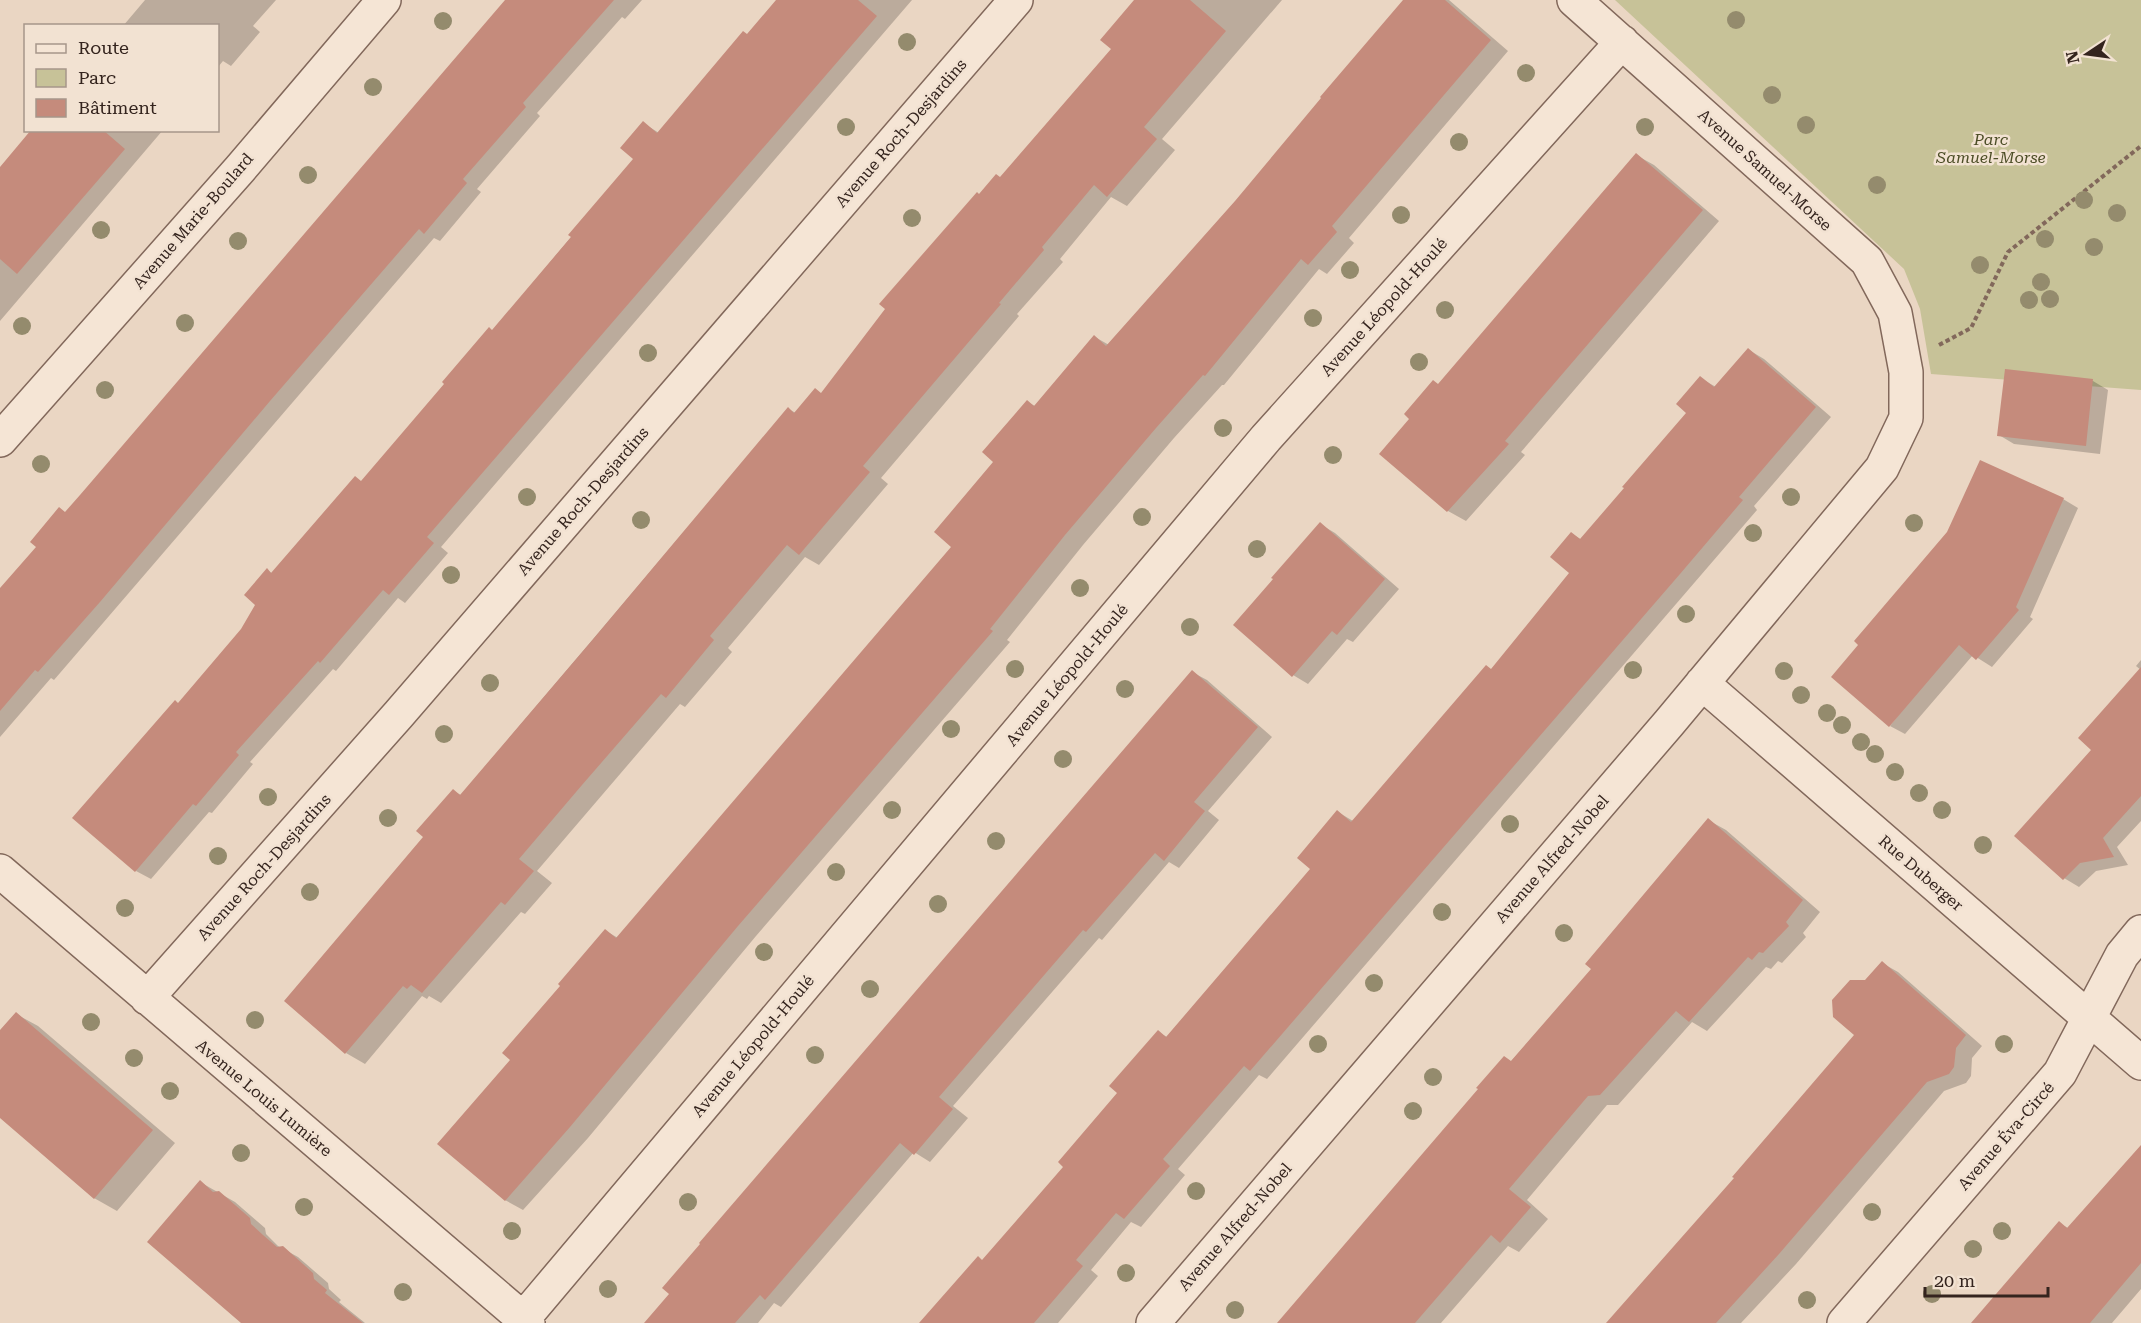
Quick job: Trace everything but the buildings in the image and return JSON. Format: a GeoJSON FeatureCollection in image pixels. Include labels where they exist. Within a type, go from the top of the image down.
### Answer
{"type":"FeatureCollection","features":[{"type":"Feature","properties":{"kind":"street","name":"Avenue Marie-Boulard"},"geometry":{"type":"LineString","coordinates":[[0,440],[240,169],[384,0]]}},
{"type":"Feature","properties":{"kind":"street","name":"Avenue Roch-Desjardins"},"geometry":{"type":"LineString","coordinates":[[147,998],[399,714],[1016,0]]}},
{"type":"Feature","properties":{"kind":"street","name":"Avenue Samuel-Morse"},"geometry":{"type":"LineString","coordinates":[[1574,0],[1867,261],[1895,313],[1905,368]]}},
{"type":"Feature","properties":{"kind":"street","name":"Avenue Léopold-Houlé"},"geometry":{"type":"LineString","coordinates":[[526,1321],[1266,438],[1622,42]]}},
{"type":"Feature","properties":{"kind":"street","name":"Avenue Alfred-Nobel"},"geometry":{"type":"LineString","coordinates":[[1152,1323],[1702,683],[1882,468],[1906,418],[1905,368]]}},
{"type":"Feature","properties":{"kind":"street","name":"Rue Duberger"},"geometry":{"type":"LineString","coordinates":[[1702,683],[2141,1063]]}},
{"type":"Feature","properties":{"kind":"street","name":"Avenue Louis Lumière"},"geometry":{"type":"LineString","coordinates":[[0,871],[526,1321]]}},
{"type":"Feature","properties":{"kind":"street","name":"Avenue Éva-Circé"},"geometry":{"type":"LineString","coordinates":[[1844,1323],[2061,1073],[2122,955],[2141,932]]}},
{"type":"Feature","properties":{"kind":"path"},"geometry":{"type":"LineString","coordinates":[[1905,368],[1971,328],[2008,252],[2141,146]]}},
{"type":"Feature","properties":{"kind":"green space","name":"Parc Samuel-Morse"},"geometry":{"type":"Polygon","coordinates":[[[1615,0],[2141,0],[2141,390],[1931,374],[1920,309],[1904,269],[1615,0]]]}}]}
